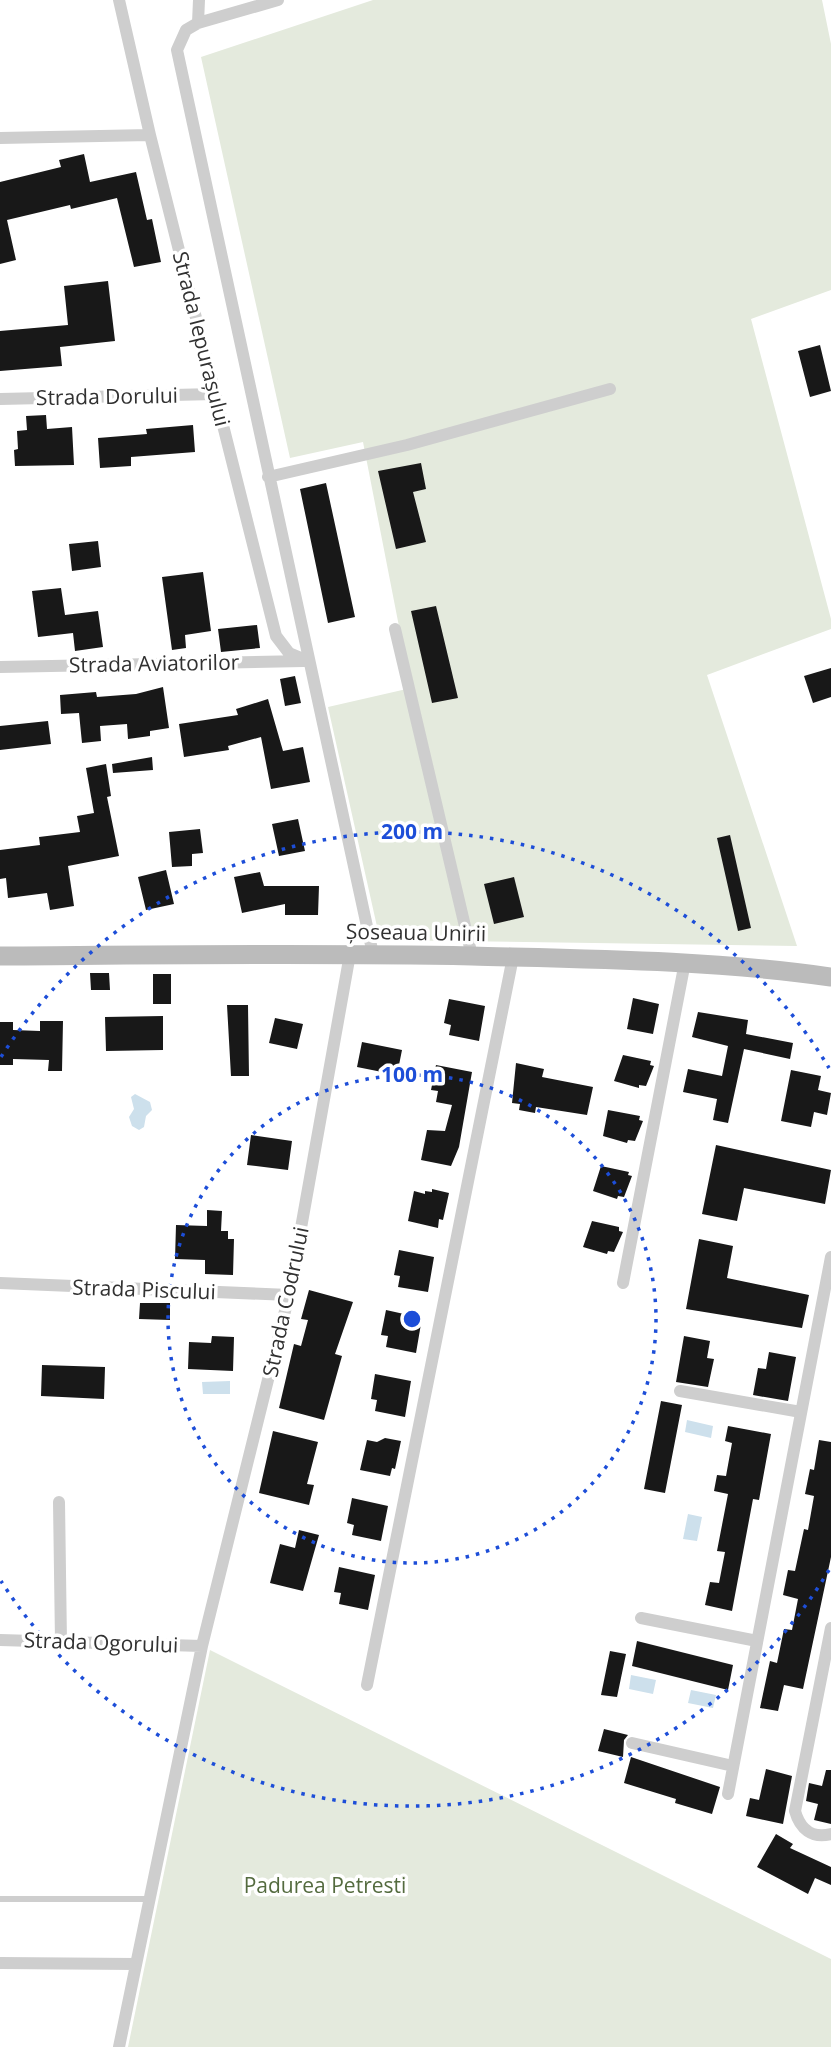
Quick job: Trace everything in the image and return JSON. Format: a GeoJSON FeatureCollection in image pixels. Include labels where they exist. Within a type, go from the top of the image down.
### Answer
{"type":"FeatureCollection","features":[{"type":"Feature","properties":{"kind":"main road","name":"Șoseaua Unirii"},"geometry":{"type":"LineString","coordinates":[[0,956],[373,954],[513,957],[749,966],[831,977]]}},
{"type":"Feature","properties":{"kind":"street","name":"Strada Iepurașului"},"geometry":{"type":"LineString","coordinates":[[119,0],[150,135],[276,636],[289,653],[308,661]]}},
{"type":"Feature","properties":{"kind":"street"},"geometry":{"type":"LineString","coordinates":[[199,0],[198,23],[278,0]]}},
{"type":"Feature","properties":{"kind":"street","name":"Strada Iepurașului"},"geometry":{"type":"LineString","coordinates":[[198,23],[186,30],[177,50],[179,65],[373,954]]}},
{"type":"Feature","properties":{"kind":"street"},"geometry":{"type":"LineString","coordinates":[[0,138],[150,135]]}},
{"type":"Feature","properties":{"kind":"street"},"geometry":{"type":"LineString","coordinates":[[268,477],[407,445],[610,389]]}},
{"type":"Feature","properties":{"kind":"street","name":"Strada Dorului"},"geometry":{"type":"LineString","coordinates":[[0,399],[215,394]]}},
{"type":"Feature","properties":{"kind":"street"},"geometry":{"type":"LineString","coordinates":[[395,629],[472,956]]}},
{"type":"Feature","properties":{"kind":"street","name":"Strada Aviatorilor"},"geometry":{"type":"LineString","coordinates":[[0,667],[308,661]]}},
{"type":"Feature","properties":{"kind":"street","name":"Strada Codrului"},"geometry":{"type":"LineString","coordinates":[[119,2047],[202,1646],[289,1295],[350,954]]}},
{"type":"Feature","properties":{"kind":"street"},"geometry":{"type":"LineString","coordinates":[[367,1685],[513,957]]}},
{"type":"Feature","properties":{"kind":"street"},"geometry":{"type":"LineString","coordinates":[[623,1283],[685,962]]}},
{"type":"Feature","properties":{"kind":"street"},"geometry":{"type":"LineString","coordinates":[[728,1794],[831,1257]]}},
{"type":"Feature","properties":{"kind":"street","name":"Strada Piscului"},"geometry":{"type":"LineString","coordinates":[[0,1283],[289,1295]]}},
{"type":"Feature","properties":{"kind":"street"},"geometry":{"type":"LineString","coordinates":[[680,1391],[801,1412]]}},
{"type":"Feature","properties":{"kind":"street"},"geometry":{"type":"LineString","coordinates":[[59,1502],[61,1642]]}},
{"type":"Feature","properties":{"kind":"street"},"geometry":{"type":"LineString","coordinates":[[641,1618],[757,1642]]}},
{"type":"Feature","properties":{"kind":"street"},"geometry":{"type":"LineString","coordinates":[[831,1628],[795,1811],[802,1827],[810,1833],[822,1836],[831,1834]]}},
{"type":"Feature","properties":{"kind":"street","name":"Strada Ogorului"},"geometry":{"type":"LineString","coordinates":[[0,1640],[202,1646]]}},
{"type":"Feature","properties":{"kind":"street"},"geometry":{"type":"LineString","coordinates":[[632,1744],[733,1766]]}},
{"type":"Feature","properties":{"kind":"street"},"geometry":{"type":"LineString","coordinates":[[0,1964],[136,1964]]}},
{"type":"Feature","properties":{"kind":"lane"},"geometry":{"type":"LineString","coordinates":[[0,1899],[149,1899]]}},
{"type":"Feature","properties":{"kind":"green space"},"geometry":{"type":"Polygon","coordinates":[[[373,0],[822,0],[831,44],[831,290],[751,319],[831,619],[831,629],[707,675],[797,946],[380,940],[328,707],[411,688],[363,442],[290,458],[201,57],[373,0]]]}},
{"type":"Feature","properties":{"kind":"green space","name":"Padurea Petresti"},"geometry":{"type":"Polygon","coordinates":[[[210,1650],[831,1959],[831,2047],[128,2047],[210,1650]]]}},
{"type":"Feature","properties":{"kind":"water"},"geometry":{"type":"Polygon","coordinates":[[[135,1094],[150,1102],[152,1110],[146,1116],[144,1127],[139,1130],[132,1126],[129,1117],[134,1109],[131,1097],[135,1094]]]}},
{"type":"Feature","properties":{"kind":"water"},"geometry":{"type":"Polygon","coordinates":[[[230,1381],[230,1394],[203,1394],[202,1382],[230,1381]]]}},
{"type":"Feature","properties":{"kind":"water"},"geometry":{"type":"Polygon","coordinates":[[[687,1420],[713,1426],[711,1438],[685,1432],[687,1420]]]}},
{"type":"Feature","properties":{"kind":"water"},"geometry":{"type":"Polygon","coordinates":[[[688,1514],[702,1517],[697,1541],[683,1539],[688,1514]]]}},
{"type":"Feature","properties":{"kind":"water"},"geometry":{"type":"Polygon","coordinates":[[[631,1675],[656,1680],[653,1694],[629,1689],[631,1675]]]}},
{"type":"Feature","properties":{"kind":"water"},"geometry":{"type":"Polygon","coordinates":[[[691,1690],[716,1695],[713,1708],[688,1703],[691,1690]]]}},
{"type":"Feature","properties":{"kind":"building"},"geometry":{"type":"Polygon","coordinates":[[[84,154],[90,182],[136,172],[147,220],[152,219],[161,262],[134,267],[117,198],[71,209],[70,205],[7,220],[16,260],[0,264],[0,182],[61,167],[59,160],[84,154]]]}},
{"type":"Feature","properties":{"kind":"building"},"geometry":{"type":"Polygon","coordinates":[[[108,281],[115,341],[60,347],[62,366],[0,371],[0,331],[68,325],[64,286],[108,281]]]}},
{"type":"Feature","properties":{"kind":"building"},"geometry":{"type":"Polygon","coordinates":[[[820,345],[831,391],[810,397],[798,351],[820,345]]]}},
{"type":"Feature","properties":{"kind":"building"},"geometry":{"type":"Polygon","coordinates":[[[46,415],[47,429],[72,427],[74,465],[15,466],[17,431],[27,430],[26,416],[46,415]]]}},
{"type":"Feature","properties":{"kind":"building"},"geometry":{"type":"Polygon","coordinates":[[[193,425],[195,452],[131,457],[131,466],[100,468],[98,438],[147,434],[146,429],[193,425]]]}},
{"type":"Feature","properties":{"kind":"building"},"geometry":{"type":"Polygon","coordinates":[[[421,463],[426,489],[413,492],[426,542],[396,549],[378,471],[421,463]]]}},
{"type":"Feature","properties":{"kind":"building"},"geometry":{"type":"Polygon","coordinates":[[[326,483],[355,617],[328,623],[300,489],[326,483]]]}},
{"type":"Feature","properties":{"kind":"building"},"geometry":{"type":"Polygon","coordinates":[[[98,541],[101,567],[72,571],[69,544],[98,541]]]}},
{"type":"Feature","properties":{"kind":"building"},"geometry":{"type":"Polygon","coordinates":[[[203,572],[211,631],[185,635],[186,648],[172,650],[162,577],[203,572]]]}},
{"type":"Feature","properties":{"kind":"building"},"geometry":{"type":"Polygon","coordinates":[[[61,588],[65,615],[98,611],[103,647],[75,651],[73,633],[38,637],[32,591],[61,588]]]}},
{"type":"Feature","properties":{"kind":"building"},"geometry":{"type":"Polygon","coordinates":[[[436,606],[458,698],[432,703],[411,611],[436,606]]]}},
{"type":"Feature","properties":{"kind":"building"},"geometry":{"type":"Polygon","coordinates":[[[257,625],[260,648],[221,652],[218,629],[257,625]]]}},
{"type":"Feature","properties":{"kind":"building"},"geometry":{"type":"Polygon","coordinates":[[[831,668],[831,697],[813,703],[804,676],[831,668]]]}},
{"type":"Feature","properties":{"kind":"building"},"geometry":{"type":"Polygon","coordinates":[[[295,676],[301,703],[285,706],[280,679],[295,676]]]}},
{"type":"Feature","properties":{"kind":"building"},"geometry":{"type":"Polygon","coordinates":[[[163,687],[169,728],[150,731],[150,736],[128,739],[127,724],[100,726],[101,741],[82,743],[79,713],[61,714],[60,695],[96,692],[97,697],[136,694],[163,687]]]}},
{"type":"Feature","properties":{"kind":"building"},"geometry":{"type":"Polygon","coordinates":[[[268,699],[283,751],[303,747],[310,782],[271,789],[261,737],[228,746],[229,750],[184,757],[179,724],[238,715],[236,709],[268,699]]]}},
{"type":"Feature","properties":{"kind":"building"},"geometry":{"type":"Polygon","coordinates":[[[48,721],[51,744],[0,750],[0,726],[48,721]]]}},
{"type":"Feature","properties":{"kind":"building"},"geometry":{"type":"Polygon","coordinates":[[[152,757],[153,770],[113,773],[112,764],[152,757]]]}},
{"type":"Feature","properties":{"kind":"building"},"geometry":{"type":"Polygon","coordinates":[[[106,764],[111,796],[107,797],[119,856],[68,866],[74,906],[50,910],[47,893],[8,898],[6,878],[0,879],[0,850],[40,845],[39,837],[80,832],[77,816],[94,813],[86,768],[106,764]]]}},
{"type":"Feature","properties":{"kind":"building"},"geometry":{"type":"Polygon","coordinates":[[[298,819],[305,851],[279,856],[272,824],[298,819]]]}},
{"type":"Feature","properties":{"kind":"building"},"geometry":{"type":"Polygon","coordinates":[[[200,829],[203,853],[192,854],[192,866],[172,867],[169,832],[200,829]]]}},
{"type":"Feature","properties":{"kind":"building"},"geometry":{"type":"Polygon","coordinates":[[[730,835],[751,928],[738,931],[717,838],[730,835]]]}},
{"type":"Feature","properties":{"kind":"building"},"geometry":{"type":"Polygon","coordinates":[[[166,870],[174,904],[146,910],[138,877],[166,870]]]}},
{"type":"Feature","properties":{"kind":"building"},"geometry":{"type":"Polygon","coordinates":[[[260,872],[264,886],[319,886],[318,915],[285,915],[285,904],[242,913],[234,877],[260,872]]]}},
{"type":"Feature","properties":{"kind":"building"},"geometry":{"type":"Polygon","coordinates":[[[514,877],[524,917],[494,924],[484,884],[514,877]]]}},
{"type":"Feature","properties":{"kind":"building"},"geometry":{"type":"Polygon","coordinates":[[[90,973],[109,973],[110,990],[91,990],[90,973]]]}},
{"type":"Feature","properties":{"kind":"building"},"geometry":{"type":"Polygon","coordinates":[[[153,974],[171,974],[171,1004],[153,1004],[153,974]]]}},
{"type":"Feature","properties":{"kind":"building"},"geometry":{"type":"Polygon","coordinates":[[[633,998],[659,1004],[653,1034],[627,1029],[633,998]]]}},
{"type":"Feature","properties":{"kind":"building"},"geometry":{"type":"Polygon","coordinates":[[[449,999],[485,1006],[479,1041],[449,1035],[451,1025],[444,1023],[449,999]]]}},
{"type":"Feature","properties":{"kind":"building"},"geometry":{"type":"Polygon","coordinates":[[[227,1005],[248,1005],[249,1076],[231,1076],[227,1005]]]}},
{"type":"Feature","properties":{"kind":"building"},"geometry":{"type":"Polygon","coordinates":[[[698,1012],[748,1020],[746,1034],[793,1043],[790,1059],[744,1049],[728,1123],[713,1120],[717,1099],[683,1092],[688,1069],[722,1076],[728,1046],[692,1037],[698,1012]]]}},
{"type":"Feature","properties":{"kind":"building"},"geometry":{"type":"Polygon","coordinates":[[[163,1016],[163,1050],[106,1051],[105,1017],[163,1016]]]}},
{"type":"Feature","properties":{"kind":"building"},"geometry":{"type":"Polygon","coordinates":[[[275,1018],[303,1024],[297,1049],[269,1043],[275,1018]]]}},
{"type":"Feature","properties":{"kind":"building"},"geometry":{"type":"Polygon","coordinates":[[[40,1021],[63,1021],[62,1071],[48,1071],[49,1060],[13,1059],[13,1065],[0,1065],[0,1022],[13,1022],[13,1030],[40,1031],[40,1021]]]}},
{"type":"Feature","properties":{"kind":"building"},"geometry":{"type":"Polygon","coordinates":[[[362,1042],[402,1050],[397,1075],[357,1067],[362,1042]]]}},
{"type":"Feature","properties":{"kind":"building"},"geometry":{"type":"Polygon","coordinates":[[[623,1055],[651,1061],[650,1065],[654,1066],[646,1086],[639,1085],[639,1088],[614,1081],[623,1055]]]}},
{"type":"Feature","properties":{"kind":"building"},"geometry":{"type":"Polygon","coordinates":[[[516,1063],[544,1069],[542,1077],[593,1087],[587,1115],[536,1107],[535,1113],[519,1110],[520,1104],[512,1103],[516,1063]]]}},
{"type":"Feature","properties":{"kind":"building"},"geometry":{"type":"Polygon","coordinates":[[[436,1065],[472,1072],[459,1147],[451,1166],[421,1160],[427,1130],[445,1131],[452,1105],[436,1102],[438,1091],[431,1090],[436,1065]]]}},
{"type":"Feature","properties":{"kind":"building"},"geometry":{"type":"Polygon","coordinates":[[[791,1070],[821,1076],[818,1090],[831,1093],[827,1115],[814,1112],[811,1127],[781,1121],[791,1070]]]}},
{"type":"Feature","properties":{"kind":"building"},"geometry":{"type":"Polygon","coordinates":[[[608,1110],[640,1116],[639,1120],[643,1121],[635,1141],[628,1140],[627,1143],[603,1136],[608,1110]]]}},
{"type":"Feature","properties":{"kind":"building"},"geometry":{"type":"Polygon","coordinates":[[[251,1135],[292,1141],[288,1170],[247,1165],[251,1135]]]}},
{"type":"Feature","properties":{"kind":"building"},"geometry":{"type":"Polygon","coordinates":[[[716,1145],[831,1170],[825,1204],[744,1188],[737,1221],[702,1214],[716,1145]]]}},
{"type":"Feature","properties":{"kind":"building"},"geometry":{"type":"Polygon","coordinates":[[[601,1166],[629,1172],[628,1175],[632,1176],[624,1197],[618,1196],[617,1199],[593,1191],[601,1166]]]}},
{"type":"Feature","properties":{"kind":"building"},"geometry":{"type":"Polygon","coordinates":[[[432,1189],[449,1193],[443,1220],[439,1219],[438,1228],[408,1221],[414,1191],[425,1194],[425,1191],[432,1192],[432,1189]]]}},
{"type":"Feature","properties":{"kind":"building"},"geometry":{"type":"Polygon","coordinates":[[[207,1210],[222,1211],[221,1231],[228,1231],[228,1239],[234,1239],[233,1275],[205,1274],[205,1260],[175,1259],[176,1225],[207,1226],[207,1210]]]}},
{"type":"Feature","properties":{"kind":"building"},"geometry":{"type":"Polygon","coordinates":[[[592,1221],[619,1227],[619,1231],[623,1232],[614,1252],[608,1251],[607,1254],[583,1247],[592,1221]]]}},
{"type":"Feature","properties":{"kind":"building"},"geometry":{"type":"Polygon","coordinates":[[[699,1239],[733,1246],[727,1278],[809,1295],[802,1328],[686,1309],[699,1239]]]}},
{"type":"Feature","properties":{"kind":"building"},"geometry":{"type":"Polygon","coordinates":[[[399,1250],[434,1257],[428,1292],[398,1287],[400,1276],[394,1275],[399,1250]]]}},
{"type":"Feature","properties":{"kind":"building"},"geometry":{"type":"Polygon","coordinates":[[[309,1290],[353,1302],[335,1354],[342,1356],[324,1420],[279,1408],[294,1344],[301,1346],[308,1320],[301,1319],[309,1290]]]}},
{"type":"Feature","properties":{"kind":"building"},"geometry":{"type":"Polygon","coordinates":[[[140,1303],[170,1303],[170,1320],[139,1319],[140,1303]]]}},
{"type":"Feature","properties":{"kind":"building"},"geometry":{"type":"Polygon","coordinates":[[[386,1310],[422,1318],[416,1353],[386,1347],[388,1336],[381,1335],[386,1310]]]}},
{"type":"Feature","properties":{"kind":"building"},"geometry":{"type":"Polygon","coordinates":[[[212,1336],[234,1337],[233,1371],[188,1369],[189,1342],[211,1343],[212,1336]]]}},
{"type":"Feature","properties":{"kind":"building"},"geometry":{"type":"Polygon","coordinates":[[[684,1336],[710,1341],[707,1358],[714,1359],[708,1387],[676,1382],[684,1336]]]}},
{"type":"Feature","properties":{"kind":"building"},"geometry":{"type":"Polygon","coordinates":[[[769,1352],[796,1357],[788,1401],[753,1395],[758,1368],[766,1369],[769,1352]]]}},
{"type":"Feature","properties":{"kind":"building"},"geometry":{"type":"Polygon","coordinates":[[[42,1365],[105,1367],[104,1399],[41,1396],[42,1365]]]}},
{"type":"Feature","properties":{"kind":"building"},"geometry":{"type":"Polygon","coordinates":[[[375,1374],[411,1381],[405,1417],[375,1411],[377,1400],[371,1399],[375,1374]]]}},
{"type":"Feature","properties":{"kind":"building"},"geometry":{"type":"Polygon","coordinates":[[[661,1401],[682,1405],[665,1493],[644,1489],[661,1401]]]}},
{"type":"Feature","properties":{"kind":"building"},"geometry":{"type":"Polygon","coordinates":[[[728,1426],[771,1434],[759,1500],[753,1499],[732,1611],[705,1605],[710,1582],[719,1583],[725,1552],[717,1551],[728,1494],[714,1491],[717,1475],[726,1476],[732,1443],[725,1441],[728,1426]]]}},
{"type":"Feature","properties":{"kind":"building"},"geometry":{"type":"Polygon","coordinates":[[[273,1431],[318,1442],[307,1484],[314,1485],[309,1505],[259,1493],[273,1431]]]}},
{"type":"Feature","properties":{"kind":"building"},"geometry":{"type":"Polygon","coordinates":[[[385,1438],[401,1441],[395,1469],[392,1468],[390,1476],[360,1470],[367,1440],[377,1442],[385,1438]]]}},
{"type":"Feature","properties":{"kind":"building"},"geometry":{"type":"Polygon","coordinates":[[[819,1440],[831,1442],[831,1557],[803,1689],[784,1685],[778,1711],[760,1708],[770,1661],[777,1663],[784,1629],[792,1630],[798,1599],[783,1595],[788,1570],[795,1571],[804,1529],[808,1530],[814,1496],[805,1494],[810,1469],[814,1470],[819,1440]]]}},
{"type":"Feature","properties":{"kind":"building"},"geometry":{"type":"Polygon","coordinates":[[[352,1498],[388,1506],[381,1541],[352,1535],[354,1525],[347,1523],[352,1498]]]}},
{"type":"Feature","properties":{"kind":"building"},"geometry":{"type":"Polygon","coordinates":[[[299,1530],[319,1535],[303,1591],[270,1583],[280,1544],[295,1548],[299,1530]]]}},
{"type":"Feature","properties":{"kind":"building"},"geometry":{"type":"Polygon","coordinates":[[[339,1567],[375,1575],[368,1610],[339,1604],[341,1593],[334,1592],[339,1567]]]}},
{"type":"Feature","properties":{"kind":"building"},"geometry":{"type":"Polygon","coordinates":[[[637,1641],[733,1665],[728,1690],[632,1666],[637,1641]]]}},
{"type":"Feature","properties":{"kind":"building"},"geometry":{"type":"Polygon","coordinates":[[[610,1651],[626,1654],[617,1697],[601,1695],[610,1651]]]}},
{"type":"Feature","properties":{"kind":"building"},"geometry":{"type":"Polygon","coordinates":[[[604,1729],[628,1735],[624,1740],[623,1757],[598,1751],[604,1729]]]}},
{"type":"Feature","properties":{"kind":"building"},"geometry":{"type":"Polygon","coordinates":[[[631,1757],[720,1787],[712,1814],[675,1803],[676,1799],[624,1783],[631,1757]]]}},
{"type":"Feature","properties":{"kind":"building"},"geometry":{"type":"Polygon","coordinates":[[[766,1769],[792,1776],[783,1824],[746,1816],[750,1798],[759,1800],[766,1769]]]}},
{"type":"Feature","properties":{"kind":"building"},"geometry":{"type":"Polygon","coordinates":[[[826,1770],[831,1770],[831,1824],[814,1820],[818,1804],[806,1801],[809,1783],[822,1786],[826,1770]]]}},
{"type":"Feature","properties":{"kind":"building"},"geometry":{"type":"Polygon","coordinates":[[[776,1834],[793,1844],[790,1848],[831,1867],[831,1885],[815,1878],[808,1894],[757,1867],[776,1834]]]}}]}
